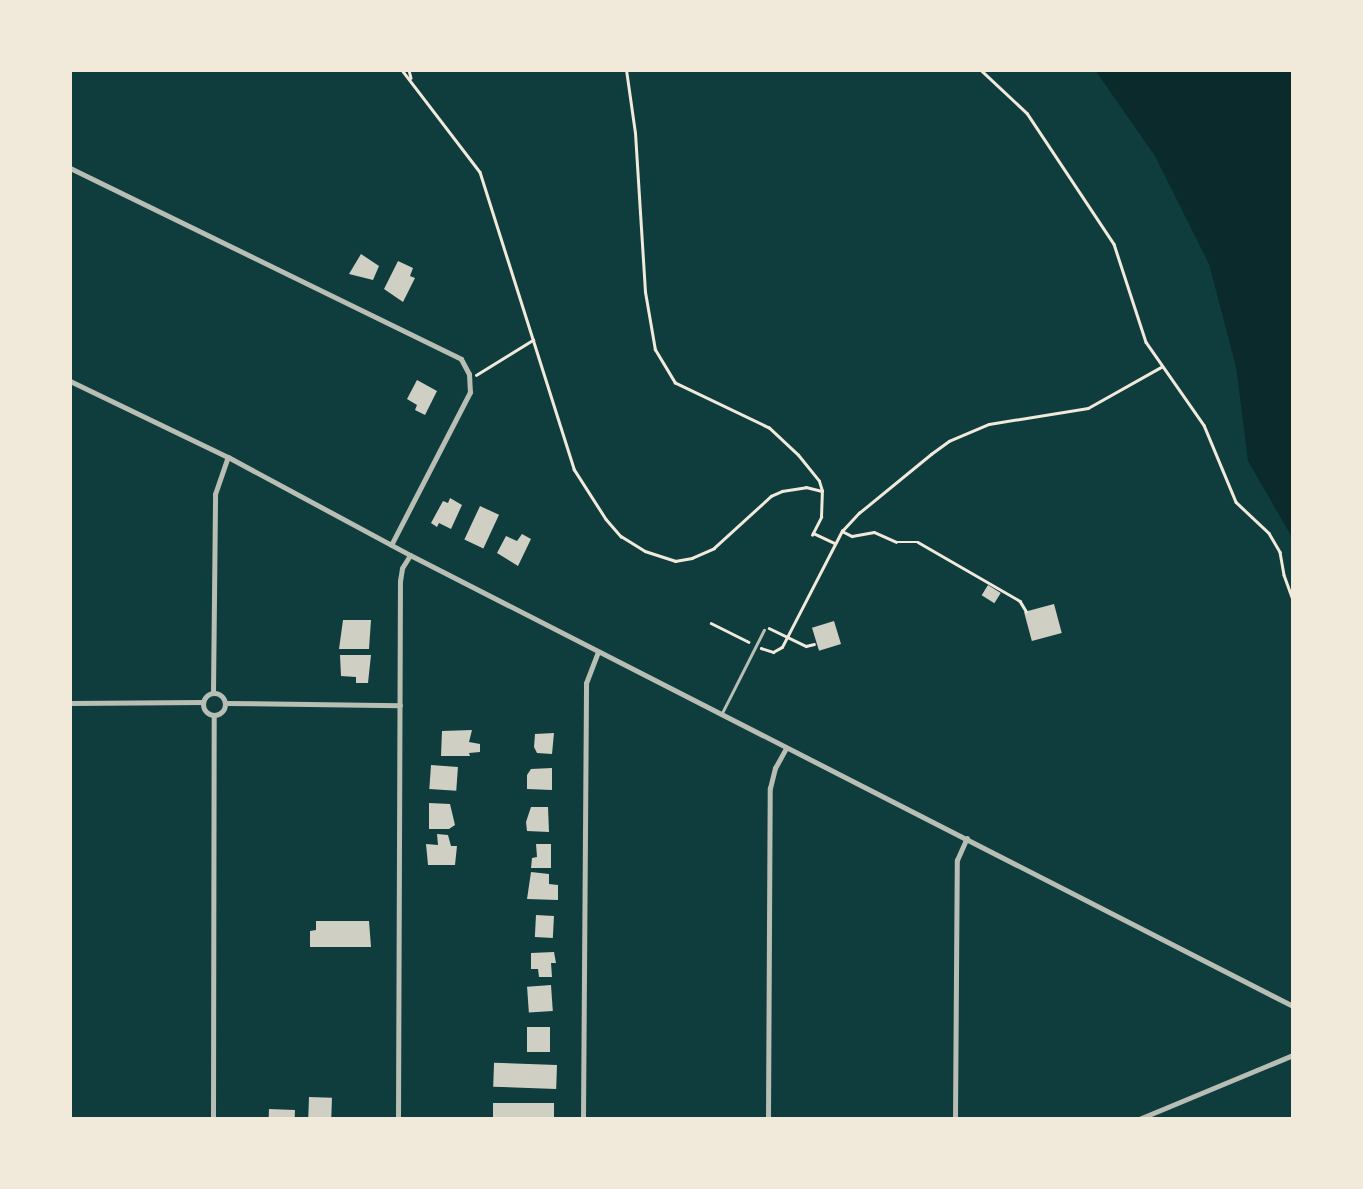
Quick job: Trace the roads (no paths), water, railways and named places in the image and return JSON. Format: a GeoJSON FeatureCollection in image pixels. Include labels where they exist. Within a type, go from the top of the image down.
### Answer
{"type":"FeatureCollection","features":[{"type":"Feature","properties":{"kind":"street"},"geometry":{"type":"LineString","coordinates":[[70,168],[461,359],[469,376],[470,392],[391,545]]}},
{"type":"Feature","properties":{"kind":"street"},"geometry":{"type":"LineString","coordinates":[[70,382],[228,457],[598,652],[1293,1006]]}},
{"type":"Feature","properties":{"kind":"street"},"geometry":{"type":"LineString","coordinates":[[213,693],[215,494],[228,457]]}},
{"type":"Feature","properties":{"kind":"street"},"geometry":{"type":"LineString","coordinates":[[398,1119],[400,581],[402,568],[410,555]]}},
{"type":"Feature","properties":{"kind":"street"},"geometry":{"type":"LineString","coordinates":[[583,1119],[586,683],[598,652]]}},
{"type":"Feature","properties":{"kind":"street"},"geometry":{"type":"LineString","coordinates":[[213,693],[220,694],[225,703],[224,710],[214,715],[207,713],[203,702],[213,693]]}},
{"type":"Feature","properties":{"kind":"street"},"geometry":{"type":"LineString","coordinates":[[70,703],[203,702]]}},
{"type":"Feature","properties":{"kind":"street"},"geometry":{"type":"LineString","coordinates":[[225,703],[400,705]]}},
{"type":"Feature","properties":{"kind":"street"},"geometry":{"type":"LineString","coordinates":[[213,1119],[214,715]]}},
{"type":"Feature","properties":{"kind":"street"},"geometry":{"type":"LineString","coordinates":[[768,1119],[770,789],[775,768],[786,748]]}},
{"type":"Feature","properties":{"kind":"street"},"geometry":{"type":"LineString","coordinates":[[955,1119],[957,860],[967,838]]}},
{"type":"Feature","properties":{"kind":"street"},"geometry":{"type":"LineString","coordinates":[[1139,1119],[1293,1055]]}},
{"type":"Feature","properties":{"kind":"lane"},"geometry":{"type":"LineString","coordinates":[[721,715],[765,628]]}},
{"type":"Feature","properties":{"kind":"water"},"geometry":{"type":"Polygon","coordinates":[[[1095,70],[1293,70],[1293,539],[1248,461],[1236,367],[1209,264],[1155,156],[1095,70]]]}}]}
